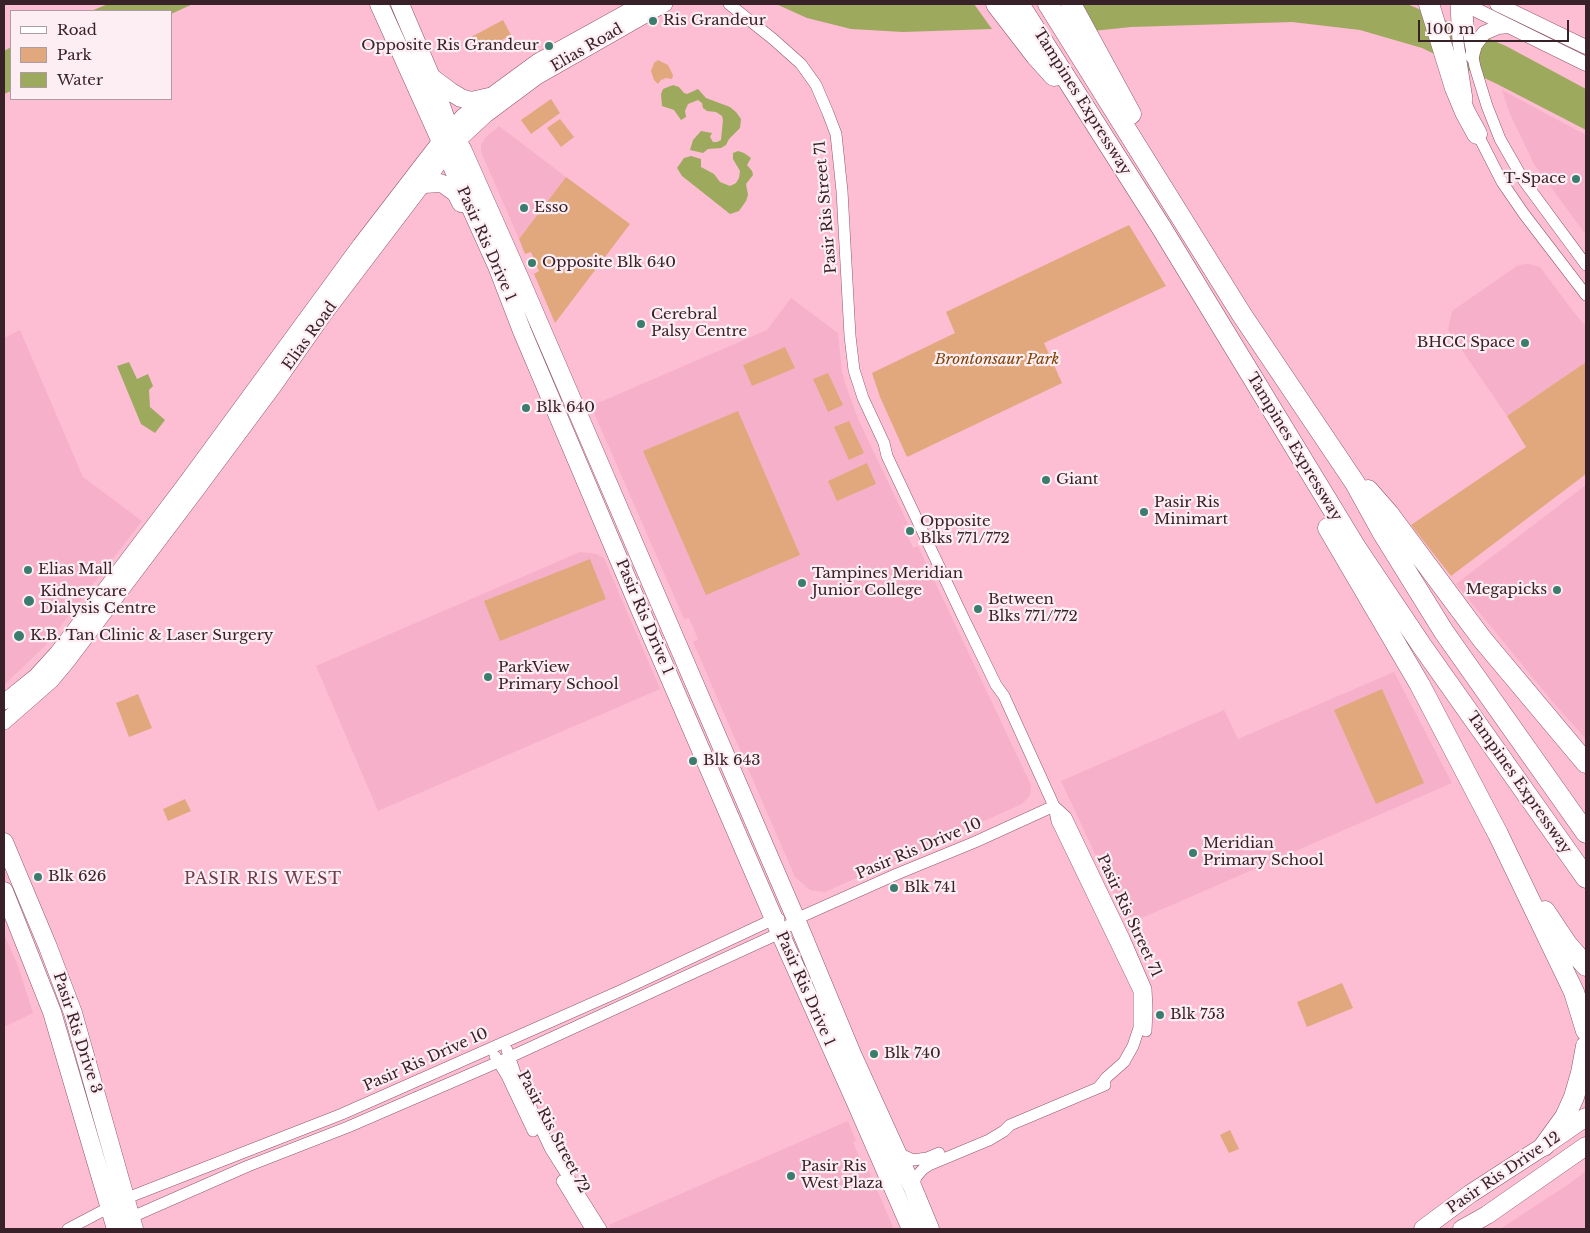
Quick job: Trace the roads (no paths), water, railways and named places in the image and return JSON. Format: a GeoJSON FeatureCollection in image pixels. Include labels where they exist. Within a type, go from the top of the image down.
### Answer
{"type":"FeatureCollection","features":[{"type":"Feature","properties":{"kind":"highway"},"geometry":{"type":"LineString","coordinates":[[996,4],[1036,56],[1090,116]]}},
{"type":"Feature","properties":{"kind":"highway","name":"Tampines Expressway"},"geometry":{"type":"LineString","coordinates":[[1019,4],[1161,227],[1312,479],[1360,554],[1422,646],[1586,878]]}},
{"type":"Feature","properties":{"kind":"highway","name":"Tampines Expressway"},"geometry":{"type":"LineString","coordinates":[[1048,4],[1242,315],[1355,483],[1382,532],[1444,632],[1586,833]]}},
{"type":"Feature","properties":{"kind":"highway"},"geometry":{"type":"LineString","coordinates":[[1071,4],[1214,269]]}},
{"type":"Feature","properties":{"kind":"highway"},"geometry":{"type":"LineString","coordinates":[[1429,4],[1456,71],[1465,112],[1477,134]]}},
{"type":"Feature","properties":{"kind":"highway"},"geometry":{"type":"LineString","coordinates":[[1222,328],[1302,484],[1420,685],[1498,834],[1574,992],[1586,1031]]}},
{"type":"Feature","properties":{"kind":"highway"},"geometry":{"type":"LineString","coordinates":[[1355,483],[1374,496],[1482,639],[1586,763]]}},
{"type":"Feature","properties":{"kind":"highway"},"geometry":{"type":"LineString","coordinates":[[1498,834],[1562,935],[1586,966]]}},
{"type":"Feature","properties":{"kind":"highway"},"geometry":{"type":"LineString","coordinates":[[1544,1146],[1565,1117],[1574,1097],[1586,1046]]}},
{"type":"Feature","properties":{"kind":"main road","name":"Pasir Ris Drive 1"},"geometry":{"type":"LineString","coordinates":[[379,4],[524,288],[796,919],[852,1054],[930,1229]]}},
{"type":"Feature","properties":{"kind":"main road","name":"Pasir Ris Drive 1"},"geometry":{"type":"LineString","coordinates":[[400,4],[431,77],[445,117],[449,141],[483,234],[600,516],[777,926],[911,1229]]}},
{"type":"Feature","properties":{"kind":"main road","name":"Elias Road"},"geometry":{"type":"LineString","coordinates":[[4,722],[36,695],[68,662],[275,385],[324,315],[424,184],[463,116],[538,62],[641,4]]}},
{"type":"Feature","properties":{"kind":"main road","name":"Elias Road"},"geometry":{"type":"LineString","coordinates":[[4,702],[36,676],[57,653],[187,481],[303,320],[449,141],[537,77],[665,4]]}},
{"type":"Feature","properties":{"kind":"main road"},"geometry":{"type":"LineString","coordinates":[[431,77],[461,98],[471,101],[489,97]]}},
{"type":"Feature","properties":{"kind":"main road"},"geometry":{"type":"LineString","coordinates":[[424,184],[440,183],[449,187],[456,193],[466,214],[483,234]]}},
{"type":"Feature","properties":{"kind":"main road","name":"Pasir Ris Drive 3"},"geometry":{"type":"LineString","coordinates":[[4,842],[67,996],[133,1223]]}},
{"type":"Feature","properties":{"kind":"main road","name":"Pasir Ris Drive 3"},"geometry":{"type":"LineString","coordinates":[[4,891],[52,1012],[111,1207],[113,1228]]}},
{"type":"Feature","properties":{"kind":"main road","name":"Pasir Ris Drive 12"},"geometry":{"type":"LineString","coordinates":[[1423,1229],[1470,1194],[1586,1117]]}},
{"type":"Feature","properties":{"kind":"main road","name":"Pasir Ris Drive 12"},"geometry":{"type":"LineString","coordinates":[[1462,1229],[1487,1215],[1586,1146]]}},
{"type":"Feature","properties":{"kind":"street","name":"Pasir Ris Street 71"},"geometry":{"type":"LineString","coordinates":[[729,4],[802,64],[816,85],[828,113],[836,134],[838,147],[850,336],[854,370],[863,398],[884,443],[887,456],[962,615],[996,685],[1004,696],[1054,806],[1066,817],[1124,938],[1146,989],[1146,1029],[1140,1050],[1129,1066],[1112,1082],[921,1160],[914,1160],[896,1152]]}},
{"type":"Feature","properties":{"kind":"street"},"geometry":{"type":"LineString","coordinates":[[1456,71],[1455,16],[1463,4]]}},
{"type":"Feature","properties":{"kind":"street"},"geometry":{"type":"LineString","coordinates":[[1463,4],[1472,56],[1479,83],[1496,129],[1514,166],[1586,266]]}},
{"type":"Feature","properties":{"kind":"street"},"geometry":{"type":"LineString","coordinates":[[1463,4],[1586,64]]}},
{"type":"Feature","properties":{"kind":"street"},"geometry":{"type":"LineString","coordinates":[[1497,4],[1586,47]]}},
{"type":"Feature","properties":{"kind":"street"},"geometry":{"type":"LineString","coordinates":[[1472,56],[1475,45],[1484,33],[1498,27],[1509,26]]}},
{"type":"Feature","properties":{"kind":"street"},"geometry":{"type":"LineString","coordinates":[[1477,134],[1502,182],[1586,295]]}},
{"type":"Feature","properties":{"kind":"street","name":"Pasir Ris Drive 10"},"geometry":{"type":"LineString","coordinates":[[68,1229],[127,1198],[342,1114],[558,1018],[796,919],[1054,806]]}},
{"type":"Feature","properties":{"kind":"street","name":"Pasir Ris Drive 10"},"geometry":{"type":"LineString","coordinates":[[113,1228],[133,1223],[248,1166],[348,1127],[510,1057],[777,926]]}},
{"type":"Feature","properties":{"kind":"street"},"geometry":{"type":"LineString","coordinates":[[558,1018],[564,1032]]}},
{"type":"Feature","properties":{"kind":"street","name":"Pasir Ris Street 72"},"geometry":{"type":"LineString","coordinates":[[503,1042],[515,1074],[550,1148],[601,1229]]}},
{"type":"Feature","properties":{"kind":"street","name":"Pasir Ris Street 72"},"geometry":{"type":"LineString","coordinates":[[490,1048],[541,1147],[591,1229]]}},
{"type":"Feature","properties":{"kind":"street","name":"Pasir Ris Street 71"},"geometry":{"type":"LineString","coordinates":[[913,1188],[916,1177],[923,1169],[989,1140],[1010,1125]]}},
{"type":"Feature","properties":{"kind":"water"},"geometry":{"type":"Polygon","coordinates":[[[108,4],[193,4],[172,14],[172,10],[93,10],[108,4]]]}},
{"type":"Feature","properties":{"kind":"water"},"geometry":{"type":"Polygon","coordinates":[[[776,4],[974,4],[992,29],[903,32],[851,29],[807,18],[776,4]]]}},
{"type":"Feature","properties":{"kind":"water"},"geometry":{"type":"Polygon","coordinates":[[[1078,4],[1407,4],[1506,46],[1586,89],[1586,130],[1422,48],[1360,30],[1292,22],[1131,27],[1093,31],[1078,4]]]}},
{"type":"Feature","properties":{"kind":"water"},"geometry":{"type":"Polygon","coordinates":[[[10,48],[10,91],[4,94],[4,51],[10,48]]]}},
{"type":"Feature","properties":{"kind":"water"},"geometry":{"type":"Polygon","coordinates":[[[673,85],[679,87],[687,94],[698,89],[706,98],[730,107],[736,112],[741,119],[740,128],[726,145],[721,148],[708,149],[703,153],[690,150],[693,140],[701,131],[712,133],[710,137],[713,142],[721,140],[722,116],[716,112],[707,111],[698,100],[688,104],[685,111],[686,117],[681,120],[674,110],[662,106],[661,94],[663,89],[673,85]]]}},
{"type":"Feature","properties":{"kind":"water"},"geometry":{"type":"Polygon","coordinates":[[[738,151],[751,158],[747,165],[753,175],[746,184],[748,195],[746,201],[739,211],[730,214],[682,176],[677,168],[684,158],[691,156],[701,159],[701,167],[714,174],[720,182],[730,186],[736,183],[739,178],[740,171],[733,159],[733,153],[738,151]]]}},
{"type":"Feature","properties":{"kind":"water"},"geometry":{"type":"Polygon","coordinates":[[[129,362],[137,379],[148,374],[153,386],[149,390],[150,407],[165,420],[155,433],[141,424],[117,366],[129,362]]]}},
{"type":"Feature","properties":{"kind":"place","name":"Ris Grandeur"},"geometry":{"type":"Point","coordinates":[653,21]}},
{"type":"Feature","properties":{"kind":"place","name":"Opposite Ris Grandeur"},"geometry":{"type":"Point","coordinates":[549,46]}},
{"type":"Feature","properties":{"kind":"place","name":"T-Space"},"geometry":{"type":"Point","coordinates":[1576,179]}},
{"type":"Feature","properties":{"kind":"place","name":"Esso"},"geometry":{"type":"Point","coordinates":[524,208]}},
{"type":"Feature","properties":{"kind":"place","name":"Opposite Blk 640"},"geometry":{"type":"Point","coordinates":[532,263]}},
{"type":"Feature","properties":{"kind":"place","name":"Cerebral Palsy Centre"},"geometry":{"type":"Point","coordinates":[641,324]}},
{"type":"Feature","properties":{"kind":"place","name":"BHCC Space"},"geometry":{"type":"Point","coordinates":[1525,343]}},
{"type":"Feature","properties":{"kind":"place","name":"Blk 640"},"geometry":{"type":"Point","coordinates":[526,408]}},
{"type":"Feature","properties":{"kind":"place","name":"Giant"},"geometry":{"type":"Point","coordinates":[1046,480]}},
{"type":"Feature","properties":{"kind":"place","name":"Pasir Ris Minimart"},"geometry":{"type":"Point","coordinates":[1144,512]}},
{"type":"Feature","properties":{"kind":"place","name":"Opposite Blks 771/772"},"geometry":{"type":"Point","coordinates":[910,531]}},
{"type":"Feature","properties":{"kind":"place","name":"Elias Mall"},"geometry":{"type":"Point","coordinates":[28,570]}},
{"type":"Feature","properties":{"kind":"place","name":"Tampines Meridian Junior College"},"geometry":{"type":"Point","coordinates":[802,583]}},
{"type":"Feature","properties":{"kind":"place","name":"Megapicks"},"geometry":{"type":"Point","coordinates":[1557,590]}},
{"type":"Feature","properties":{"kind":"place","name":"Kidneycare Dialysis Centre"},"geometry":{"type":"Point","coordinates":[29,601]}},
{"type":"Feature","properties":{"kind":"place","name":"Between Blks 771/772"},"geometry":{"type":"Point","coordinates":[978,609]}},
{"type":"Feature","properties":{"kind":"place","name":"K.B. Tan Clinic & Laser Surgery"},"geometry":{"type":"Point","coordinates":[19,636]}},
{"type":"Feature","properties":{"kind":"place","name":"ParkView Primary School"},"geometry":{"type":"Point","coordinates":[488,677]}},
{"type":"Feature","properties":{"kind":"place","name":"Blk 643"},"geometry":{"type":"Point","coordinates":[693,761]}},
{"type":"Feature","properties":{"kind":"place","name":"Meridian Primary School"},"geometry":{"type":"Point","coordinates":[1193,853]}},
{"type":"Feature","properties":{"kind":"place","name":"Blk 626"},"geometry":{"type":"Point","coordinates":[38,877]}},
{"type":"Feature","properties":{"kind":"place","name":"Blk 741"},"geometry":{"type":"Point","coordinates":[894,888]}},
{"type":"Feature","properties":{"kind":"place","name":"Blk 753"},"geometry":{"type":"Point","coordinates":[1160,1015]}},
{"type":"Feature","properties":{"kind":"place","name":"Blk 740"},"geometry":{"type":"Point","coordinates":[874,1054]}},
{"type":"Feature","properties":{"kind":"place","name":"Pasir Ris West Plaza"},"geometry":{"type":"Point","coordinates":[791,1176]}},
{"type":"Feature","properties":{"kind":"district","name":"PASIR RIS WEST"},"geometry":{"type":"Point","coordinates":[263,879]}},
{"type":"Feature","properties":{"kind":"park label","name":"Brontonsaur Park"},"geometry":{"type":"Point","coordinates":[997,360]}}]}
